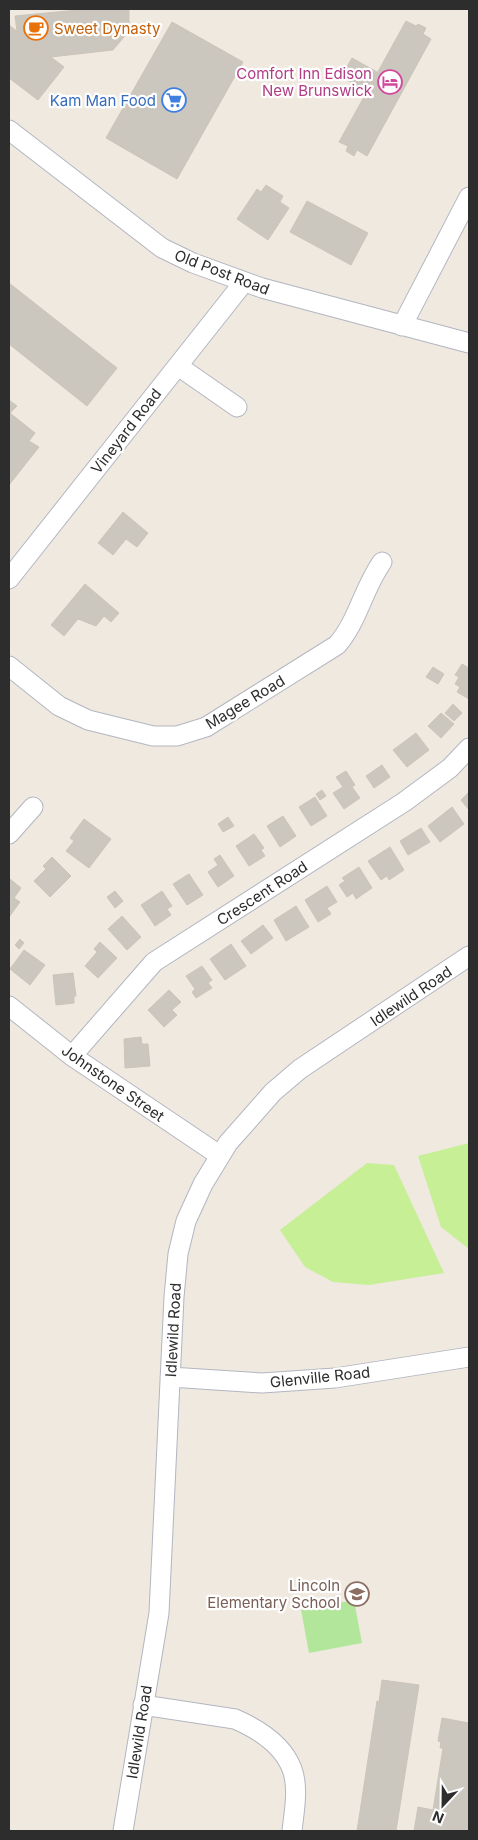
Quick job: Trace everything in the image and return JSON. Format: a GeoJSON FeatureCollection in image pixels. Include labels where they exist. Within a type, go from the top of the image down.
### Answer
{"type":"FeatureCollection","features":[{"type":"Feature","properties":{"kind":"street","name":"Old Post Road"},"geometry":{"type":"LineString","coordinates":[[9,130],[162,248],[193,263],[244,282],[469,343]]}},
{"type":"Feature","properties":{"kind":"street"},"geometry":{"type":"LineString","coordinates":[[402,326],[469,196]]}},
{"type":"Feature","properties":{"kind":"street","name":"Vineyard Road"},"geometry":{"type":"LineString","coordinates":[[9,579],[244,282]]}},
{"type":"Feature","properties":{"kind":"street"},"geometry":{"type":"LineString","coordinates":[[178,366],[237,407]]}},
{"type":"Feature","properties":{"kind":"street","name":"Magee Road"},"geometry":{"type":"LineString","coordinates":[[9,666],[59,706],[88,720],[153,736],[177,736],[206,727],[337,645],[348,632],[372,576],[382,562]]}},
{"type":"Feature","properties":{"kind":"street","name":"Crescent Road"},"geometry":{"type":"LineString","coordinates":[[72,1056],[154,962],[404,802],[450,768],[469,748]]}},
{"type":"Feature","properties":{"kind":"street"},"geometry":{"type":"LineString","coordinates":[[9,834],[33,806]]}},
{"type":"Feature","properties":{"kind":"street","name":"Idlewild Road"},"geometry":{"type":"LineString","coordinates":[[123,1831],[159,1613],[178,1254],[186,1221],[219,1155],[273,1092],[300,1069],[469,956]]}},
{"type":"Feature","properties":{"kind":"street","name":"Johnstone Street"},"geometry":{"type":"LineString","coordinates":[[12,1015],[219,1155]]}},
{"type":"Feature","properties":{"kind":"street","name":"Glenville Road"},"geometry":{"type":"LineString","coordinates":[[170,1378],[262,1383],[334,1378],[469,1357]]}},
{"type":"Feature","properties":{"kind":"street"},"geometry":{"type":"LineString","coordinates":[[143,1705],[235,1719],[249,1725],[269,1740],[280,1750],[292,1770],[295,1789],[292,1831]]}},
{"type":"Feature","properties":{"kind":"green space"},"geometry":{"type":"Polygon","coordinates":[[[469,1143],[469,1249],[441,1227],[418,1156],[469,1143]]]}},
{"type":"Feature","properties":{"kind":"green space"},"geometry":{"type":"Polygon","coordinates":[[[367,1163],[394,1165],[444,1273],[369,1285],[333,1282],[305,1267],[280,1230],[367,1163]]]}},
{"type":"Feature","properties":{"kind":"green space"},"geometry":{"type":"Polygon","coordinates":[[[354,1600],[362,1643],[309,1653],[301,1610],[354,1600]]]}},
{"type":"Feature","properties":{"kind":"building"},"geometry":{"type":"Polygon","coordinates":[[[88,9],[129,9],[129,31],[113,50],[51,57],[17,31],[15,16],[88,9]]]}},
{"type":"Feature","properties":{"kind":"building","name":"Comfort Inn Edison New Brunswick"},"geometry":{"type":"Polygon","coordinates":[[[406,21],[426,28],[423,34],[431,39],[367,156],[357,150],[354,156],[346,151],[348,146],[339,142],[406,21]]]}},
{"type":"Feature","properties":{"kind":"building","name":"Kam Man Food"},"geometry":{"type":"Polygon","coordinates":[[[172,22],[243,62],[177,179],[106,138],[172,22]]]}},
{"type":"Feature","properties":{"kind":"building"},"geometry":{"type":"Polygon","coordinates":[[[9,25],[64,67],[38,100],[9,78],[9,25]]]}},
{"type":"Feature","properties":{"kind":"building"},"geometry":{"type":"Polygon","coordinates":[[[352,58],[377,72],[367,91],[341,77],[352,58]]]}},
{"type":"Feature","properties":{"kind":"building"},"geometry":{"type":"Polygon","coordinates":[[[266,185],[283,196],[280,202],[289,208],[268,240],[237,219],[257,189],[261,192],[266,185]]]}},
{"type":"Feature","properties":{"kind":"building"},"geometry":{"type":"Polygon","coordinates":[[[307,201],[368,233],[351,265],[290,232],[307,201]]]}},
{"type":"Feature","properties":{"kind":"building"},"geometry":{"type":"Polygon","coordinates":[[[9,283],[117,368],[87,406],[9,344],[9,283]]]}},
{"type":"Feature","properties":{"kind":"building"},"geometry":{"type":"Polygon","coordinates":[[[9,400],[17,406],[10,413],[35,433],[29,441],[39,447],[9,485],[9,400]]]}},
{"type":"Feature","properties":{"kind":"building"},"geometry":{"type":"Polygon","coordinates":[[[123,512],[148,533],[137,547],[126,539],[113,555],[98,543],[123,512]]]}},
{"type":"Feature","properties":{"kind":"building"},"geometry":{"type":"Polygon","coordinates":[[[85,584],[119,613],[111,622],[104,616],[96,626],[78,619],[64,636],[51,625],[85,584]]]}},
{"type":"Feature","properties":{"kind":"building"},"geometry":{"type":"Polygon","coordinates":[[[462,664],[469,668],[469,699],[457,692],[460,687],[455,684],[459,677],[455,675],[462,664]]]}},
{"type":"Feature","properties":{"kind":"building"},"geometry":{"type":"Polygon","coordinates":[[[433,667],[444,674],[438,684],[426,677],[433,667]]]}},
{"type":"Feature","properties":{"kind":"building"},"geometry":{"type":"Polygon","coordinates":[[[453,704],[462,713],[454,721],[445,713],[453,704]]]}},
{"type":"Feature","properties":{"kind":"building"},"geometry":{"type":"Polygon","coordinates":[[[441,713],[454,724],[441,738],[428,726],[441,713]]]}},
{"type":"Feature","properties":{"kind":"building"},"geometry":{"type":"Polygon","coordinates":[[[416,733],[429,750],[407,767],[393,750],[416,733]]]}},
{"type":"Feature","properties":{"kind":"building"},"geometry":{"type":"Polygon","coordinates":[[[382,765],[390,777],[374,788],[366,776],[382,765]]]}},
{"type":"Feature","properties":{"kind":"building"},"geometry":{"type":"Polygon","coordinates":[[[346,771],[355,785],[352,787],[360,798],[344,809],[333,793],[343,787],[336,777],[346,771]]]}},
{"type":"Feature","properties":{"kind":"building"},"geometry":{"type":"Polygon","coordinates":[[[322,790],[326,796],[320,800],[316,794],[322,790]]]}},
{"type":"Feature","properties":{"kind":"building"},"geometry":{"type":"Polygon","coordinates":[[[469,792],[469,810],[461,800],[469,792]]]}},
{"type":"Feature","properties":{"kind":"building"},"geometry":{"type":"Polygon","coordinates":[[[315,797],[327,816],[311,826],[299,807],[315,797]]]}},
{"type":"Feature","properties":{"kind":"building"},"geometry":{"type":"Polygon","coordinates":[[[452,807],[464,824],[440,842],[428,826],[452,807]]]}},
{"type":"Feature","properties":{"kind":"building"},"geometry":{"type":"Polygon","coordinates":[[[283,816],[296,836],[280,847],[267,826],[283,816]]]}},
{"type":"Feature","properties":{"kind":"building"},"geometry":{"type":"Polygon","coordinates":[[[228,817],[234,826],[223,832],[218,824],[228,817]]]}},
{"type":"Feature","properties":{"kind":"building"},"geometry":{"type":"Polygon","coordinates":[[[84,819],[111,839],[89,868],[66,851],[74,841],[70,838],[84,819]]]}},
{"type":"Feature","properties":{"kind":"building"},"geometry":{"type":"Polygon","coordinates":[[[421,828],[430,842],[408,855],[400,841],[421,828]]]}},
{"type":"Feature","properties":{"kind":"building"},"geometry":{"type":"Polygon","coordinates":[[[254,834],[264,848],[261,850],[265,856],[249,866],[236,846],[254,834]]]}},
{"type":"Feature","properties":{"kind":"building"},"geometry":{"type":"Polygon","coordinates":[[[390,847],[404,870],[389,880],[387,876],[381,880],[368,861],[390,847]]]}},
{"type":"Feature","properties":{"kind":"building"},"geometry":{"type":"Polygon","coordinates":[[[220,855],[234,876],[218,887],[208,872],[218,865],[214,859],[220,855]]]}},
{"type":"Feature","properties":{"kind":"building"},"geometry":{"type":"Polygon","coordinates":[[[52,857],[71,876],[50,897],[34,881],[46,869],[43,866],[52,857]]]}},
{"type":"Feature","properties":{"kind":"building"},"geometry":{"type":"Polygon","coordinates":[[[359,867],[372,888],[356,899],[353,893],[347,897],[339,885],[345,881],[342,878],[359,867]]]}},
{"type":"Feature","properties":{"kind":"building"},"geometry":{"type":"Polygon","coordinates":[[[189,874],[203,895],[187,905],[173,884],[189,874]]]}},
{"type":"Feature","properties":{"kind":"building"},"geometry":{"type":"Polygon","coordinates":[[[10,879],[21,888],[14,898],[20,902],[9,917],[9,881],[10,879]]]}},
{"type":"Feature","properties":{"kind":"building"},"geometry":{"type":"Polygon","coordinates":[[[327,886],[337,902],[327,908],[331,914],[318,922],[305,900],[327,886]]]}},
{"type":"Feature","properties":{"kind":"building"},"geometry":{"type":"Polygon","coordinates":[[[115,891],[123,901],[115,908],[107,897],[115,891]]]}},
{"type":"Feature","properties":{"kind":"building"},"geometry":{"type":"Polygon","coordinates":[[[162,891],[172,906],[167,909],[171,915],[155,926],[141,905],[162,891]]]}},
{"type":"Feature","properties":{"kind":"building"},"geometry":{"type":"Polygon","coordinates":[[[296,906],[309,927],[286,941],[274,920],[296,906]]]}},
{"type":"Feature","properties":{"kind":"building"},"geometry":{"type":"Polygon","coordinates":[[[122,916],[141,937],[127,950],[108,929],[122,916]]]}},
{"type":"Feature","properties":{"kind":"building"},"geometry":{"type":"Polygon","coordinates":[[[263,925],[273,938],[251,954],[241,941],[263,925]]]}},
{"type":"Feature","properties":{"kind":"building"},"geometry":{"type":"Polygon","coordinates":[[[20,939],[24,943],[19,949],[15,945],[20,939]]]}},
{"type":"Feature","properties":{"kind":"building"},"geometry":{"type":"Polygon","coordinates":[[[100,942],[117,958],[98,978],[85,966],[97,952],[94,949],[100,942]]]}},
{"type":"Feature","properties":{"kind":"building"},"geometry":{"type":"Polygon","coordinates":[[[231,944],[246,966],[225,980],[210,959],[231,944]]]}},
{"type":"Feature","properties":{"kind":"building"},"geometry":{"type":"Polygon","coordinates":[[[24,950],[45,965],[30,985],[10,969],[24,950]]]}},
{"type":"Feature","properties":{"kind":"building"},"geometry":{"type":"Polygon","coordinates":[[[202,966],[212,980],[208,983],[212,988],[196,998],[192,992],[195,989],[186,976],[202,966]]]}},
{"type":"Feature","properties":{"kind":"building"},"geometry":{"type":"Polygon","coordinates":[[[73,973],[76,996],[74,996],[74,1003],[56,1005],[53,975],[73,973]]]}},
{"type":"Feature","properties":{"kind":"building"},"geometry":{"type":"Polygon","coordinates":[[[169,990],[181,1002],[172,1010],[177,1015],[164,1027],[148,1010],[169,990]]]}},
{"type":"Feature","properties":{"kind":"building"},"geometry":{"type":"Polygon","coordinates":[[[141,1037],[142,1044],[148,1044],[150,1066],[125,1068],[124,1039],[141,1037]]]}},
{"type":"Feature","properties":{"kind":"building"},"geometry":{"type":"Polygon","coordinates":[[[382,1680],[419,1685],[396,1831],[357,1831],[377,1701],[379,1702],[382,1680]]]}},
{"type":"Feature","properties":{"kind":"building"},"geometry":{"type":"Polygon","coordinates":[[[442,1718],[469,1723],[469,1831],[414,1831],[418,1807],[433,1810],[443,1748],[440,1748],[441,1742],[438,1741],[442,1718]]]}},
{"type":"Feature","properties":{"kind":"place","name":"Sweet Dynasty"},"geometry":{"type":"Point","coordinates":[36,28]}},
{"type":"Feature","properties":{"kind":"place","name":"Comfort Inn Edison New Brunswick"},"geometry":{"type":"Point","coordinates":[390,82]}},
{"type":"Feature","properties":{"kind":"place","name":"Kam Man Food"},"geometry":{"type":"Point","coordinates":[174,100]}},
{"type":"Feature","properties":{"kind":"place","name":"Lincoln Elementary School"},"geometry":{"type":"Point","coordinates":[357,1594]}}]}
